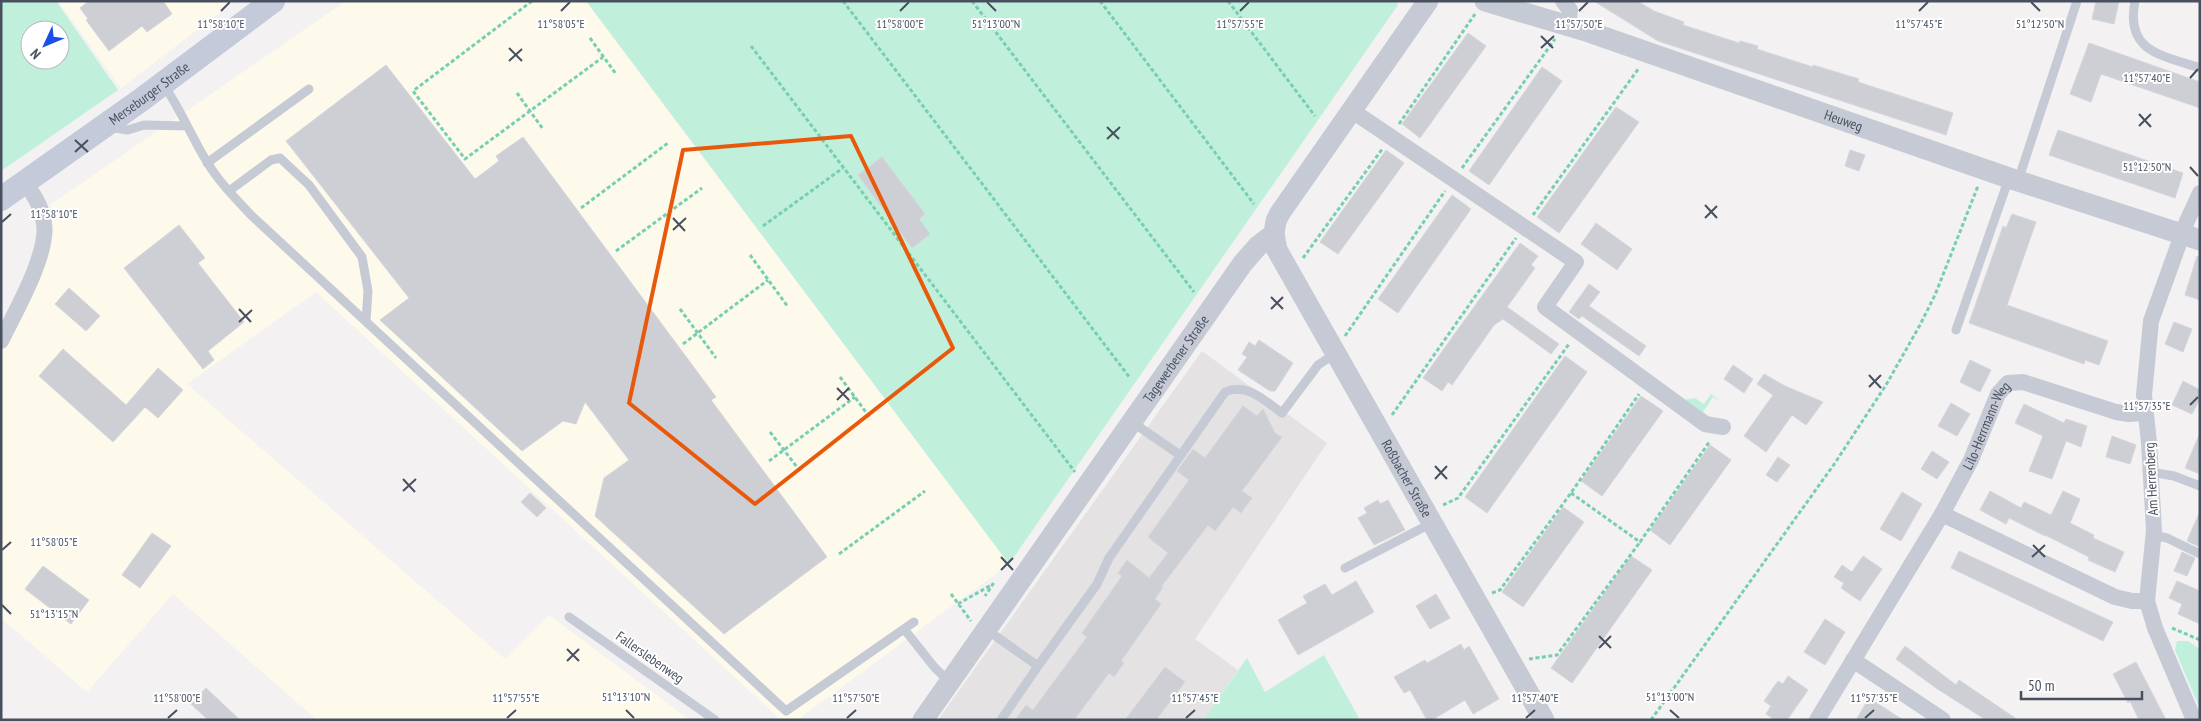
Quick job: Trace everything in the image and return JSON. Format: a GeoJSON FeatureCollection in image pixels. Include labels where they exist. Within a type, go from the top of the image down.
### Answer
{"type":"FeatureCollection","features":[{"type":"Feature","properties":{"kind":"main road","name":"Merseburger Straße"},"geometry":{"type":"LineString","coordinates":[[1,199],[163,84],[273,1]]}},
{"type":"Feature","properties":{"kind":"street"},"geometry":{"type":"LineString","coordinates":[[1274,234],[1276,221],[1280,213],[1428,1]]}},
{"type":"Feature","properties":{"kind":"street","name":"Heuweg"},"geometry":{"type":"LineString","coordinates":[[1485,1],[1567,25],[1984,169],[2191,237]]}},
{"type":"Feature","properties":{"kind":"street"},"geometry":{"type":"LineString","coordinates":[[1563,1],[1570,10],[1567,25]]}},
{"type":"Feature","properties":{"kind":"street"},"geometry":{"type":"LineString","coordinates":[[1351,110],[1576,262],[1545,307],[1705,424],[1722,426]]}},
{"type":"Feature","properties":{"kind":"street"},"geometry":{"type":"LineString","coordinates":[[1,342],[41,254],[44,238],[45,224],[41,209],[24,182]]}},
{"type":"Feature","properties":{"kind":"street","name":"Am Herrenberg"},"geometry":{"type":"LineString","coordinates":[[2194,720],[2155,628],[2147,601],[2153,535],[2151,472],[2145,413],[2145,371],[2150,321],[2191,237],[2200,193]]}},
{"type":"Feature","properties":{"kind":"street","name":"Roßbacher Straße"},"geometry":{"type":"LineString","coordinates":[[1274,234],[1277,250],[1544,720]]}},
{"type":"Feature","properties":{"kind":"street","name":"Tagewerbener Straße"},"geometry":{"type":"LineString","coordinates":[[923,720],[950,682],[977,621],[1089,484],[1249,255],[1274,234]]}},
{"type":"Feature","properties":{"kind":"street","name":"Lilo-Herrmann-Weg"},"geometry":{"type":"LineString","coordinates":[[1817,720],[1942,514],[1971,460],[1998,394],[2008,384],[2023,382],[2116,412],[2129,414],[2145,413]]}},
{"type":"Feature","properties":{"kind":"street"},"geometry":{"type":"LineString","coordinates":[[1942,514],[2116,597],[2132,601],[2147,601]]}},
{"type":"Feature","properties":{"kind":"street"},"geometry":{"type":"LineString","coordinates":[[1853,660],[1943,720]]}},
{"type":"Feature","properties":{"kind":"lane"},"geometry":{"type":"LineString","coordinates":[[1956,330],[2014,179],[2077,1]]}},
{"type":"Feature","properties":{"kind":"lane"},"geometry":{"type":"LineString","coordinates":[[2135,1],[2133,26],[2138,40],[2145,48],[2200,68]]}},
{"type":"Feature","properties":{"kind":"lane"},"geometry":{"type":"LineString","coordinates":[[163,84],[175,101],[207,163],[229,192],[786,711],[914,622]]}},
{"type":"Feature","properties":{"kind":"lane"},"geometry":{"type":"LineString","coordinates":[[207,163],[309,90]]}},
{"type":"Feature","properties":{"kind":"lane"},"geometry":{"type":"LineString","coordinates":[[104,126],[128,130],[144,125],[187,126]]}},
{"type":"Feature","properties":{"kind":"lane"},"geometry":{"type":"LineString","coordinates":[[229,192],[271,160],[280,158],[301,178],[362,257],[368,291],[366,321]]}},
{"type":"Feature","properties":{"kind":"lane"},"geometry":{"type":"LineString","coordinates":[[1001,720],[1097,584],[1109,558],[1225,392],[1232,388],[1250,391],[1282,413],[1318,365],[1335,352]]}},
{"type":"Feature","properties":{"kind":"lane"},"geometry":{"type":"LineString","coordinates":[[1132,422],[1180,456]]}},
{"type":"Feature","properties":{"kind":"lane"},"geometry":{"type":"LineString","coordinates":[[2151,472],[2168,474],[2200,486]]}},
{"type":"Feature","properties":{"kind":"lane"},"geometry":{"type":"LineString","coordinates":[[1345,568],[1429,518]]}},
{"type":"Feature","properties":{"kind":"lane"},"geometry":{"type":"LineString","coordinates":[[2153,535],[2167,538],[2200,554]]}},
{"type":"Feature","properties":{"kind":"lane","name":"Fallerslebenweg"},"geometry":{"type":"LineString","coordinates":[[569,617],[715,720]]}},
{"type":"Feature","properties":{"kind":"lane"},"geometry":{"type":"LineString","coordinates":[[977,621],[1038,666]]}},
{"type":"Feature","properties":{"kind":"lane"},"geometry":{"type":"LineString","coordinates":[[904,629],[935,668],[950,682]]}},
{"type":"Feature","properties":{"kind":"path"},"geometry":{"type":"LineString","coordinates":[[532,1],[413,92],[465,159],[603,57]]}},
{"type":"Feature","properties":{"kind":"path"},"geometry":{"type":"LineString","coordinates":[[843,1],[1130,378]]}},
{"type":"Feature","properties":{"kind":"path"},"geometry":{"type":"LineString","coordinates":[[972,1],[1194,292]]}},
{"type":"Feature","properties":{"kind":"path"},"geometry":{"type":"LineString","coordinates":[[1100,1],[1254,204]]}},
{"type":"Feature","properties":{"kind":"path"},"geometry":{"type":"LineString","coordinates":[[1228,1],[1315,116]]}},
{"type":"Feature","properties":{"kind":"path"},"geometry":{"type":"LineString","coordinates":[[1335,352],[1453,179],[1567,25]]}},
{"type":"Feature","properties":{"kind":"path"},"geometry":{"type":"LineString","coordinates":[[590,38],[616,74]]}},
{"type":"Feature","properties":{"kind":"path"},"geometry":{"type":"LineString","coordinates":[[751,46],[1075,473],[1089,484]]}},
{"type":"Feature","properties":{"kind":"path"},"geometry":{"type":"LineString","coordinates":[[1380,432],[1524,227],[1650,54]]}},
{"type":"Feature","properties":{"kind":"path"},"geometry":{"type":"LineString","coordinates":[[517,93],[543,128]]}},
{"type":"Feature","properties":{"kind":"path"},"geometry":{"type":"LineString","coordinates":[[581,208],[668,143]]}},
{"type":"Feature","properties":{"kind":"path"},"geometry":{"type":"LineString","coordinates":[[763,226],[843,168]]}},
{"type":"Feature","properties":{"kind":"path"},"geometry":{"type":"LineString","coordinates":[[1651,720],[1835,463],[1886,385],[1935,295],[1984,169]]}},
{"type":"Feature","properties":{"kind":"path"},"geometry":{"type":"LineString","coordinates":[[616,251],[702,188]]}},
{"type":"Feature","properties":{"kind":"path"},"geometry":{"type":"LineString","coordinates":[[750,255],[788,307]]}},
{"type":"Feature","properties":{"kind":"path"},"geometry":{"type":"LineString","coordinates":[[683,344],[768,280]]}},
{"type":"Feature","properties":{"kind":"path"},"geometry":{"type":"LineString","coordinates":[[680,309],[716,358]]}},
{"type":"Feature","properties":{"kind":"path"},"geometry":{"type":"LineString","coordinates":[[1429,518],[1458,498],[1578,331]]}},
{"type":"Feature","properties":{"kind":"path"},"geometry":{"type":"LineString","coordinates":[[840,377],[871,419]]}},
{"type":"Feature","properties":{"kind":"path"},"geometry":{"type":"LineString","coordinates":[[1475,599],[1500,590],[1571,493],[1648,382]]}},
{"type":"Feature","properties":{"kind":"path"},"geometry":{"type":"LineString","coordinates":[[769,462],[855,397]]}},
{"type":"Feature","properties":{"kind":"path"},"geometry":{"type":"LineString","coordinates":[[1511,662],[1557,655],[1722,426]]}},
{"type":"Feature","properties":{"kind":"path"},"geometry":{"type":"LineString","coordinates":[[770,432],[800,471]]}},
{"type":"Feature","properties":{"kind":"path"},"geometry":{"type":"LineString","coordinates":[[839,554],[925,490]]}},
{"type":"Feature","properties":{"kind":"path"},"geometry":{"type":"LineString","coordinates":[[1571,493],[1640,542]]}},
{"type":"Feature","properties":{"kind":"path"},"geometry":{"type":"LineString","coordinates":[[958,604],[993,584],[984,598]]}},
{"type":"Feature","properties":{"kind":"path"},"geometry":{"type":"LineString","coordinates":[[951,594],[964,612]]}},
{"type":"Feature","properties":{"kind":"path"},"geometry":{"type":"LineString","coordinates":[[2155,628],[2165,625],[2200,640]]}},
{"type":"Feature","properties":{"kind":"highlighted area"},"geometry":{"type":"Polygon","coordinates":[[[851,136],[953,348],[755,504],[629,403],[683,150],[851,136]]]}},
{"type":"Feature","properties":{"kind":"shaded area"},"geometry":{"type":"Polygon","coordinates":[[[58,1],[235,1],[121,88],[58,1]]]}},
{"type":"Feature","properties":{"kind":"shaded area"},"geometry":{"type":"Polygon","coordinates":[[[346,1],[586,1],[1009,564],[797,720],[781,720],[316,292],[187,384],[505,659],[549,615],[690,720],[317,720],[173,594],[87,692],[1,618],[1,352],[45,258],[53,232],[50,205],[346,1]]]}},
{"type":"Feature","properties":{"kind":"shaded area"},"geometry":{"type":"Polygon","coordinates":[[[1202,351],[1327,443],[1195,639],[1238,670],[1203,720],[938,720],[1202,351]]]}},
{"type":"Feature","properties":{"kind":"green space"},"geometry":{"type":"Polygon","coordinates":[[[1,1],[56,1],[69,20],[20,20],[20,70],[70,70],[70,21],[118,90],[1,171],[1,1]]]}},
{"type":"Feature","properties":{"kind":"green space"},"geometry":{"type":"Polygon","coordinates":[[[586,1],[1396,1],[1398,5],[1009,564],[586,1]]]}},
{"type":"Feature","properties":{"kind":"green space"},"geometry":{"type":"Polygon","coordinates":[[[1711,394],[1721,402],[1713,397],[1703,412],[1710,417],[1706,418],[1683,400],[1695,398],[1704,404],[1711,394]]]}},
{"type":"Feature","properties":{"kind":"green space"},"geometry":{"type":"Polygon","coordinates":[[[2177,641],[2188,641],[2200,649],[2200,709],[2175,650],[2177,641]]]}},
{"type":"Feature","properties":{"kind":"green space"},"geometry":{"type":"Polygon","coordinates":[[[1324,655],[1360,720],[1203,720],[1247,658],[1265,692],[1324,655]]]}},
{"type":"Feature","properties":{"kind":"building"},"geometry":{"type":"Polygon","coordinates":[[[89,1],[163,1],[172,14],[147,32],[142,26],[109,51],[86,20],[88,19],[80,8],[89,1]]]}},
{"type":"Feature","properties":{"kind":"building"},"geometry":{"type":"Polygon","coordinates":[[[1594,1],[1637,1],[1654,11],[1684,22],[1683,25],[1739,43],[1740,41],[1758,46],[1757,49],[1859,79],[1858,82],[1953,113],[1946,135],[1658,41],[1594,1]]]}},
{"type":"Feature","properties":{"kind":"building"},"geometry":{"type":"Polygon","coordinates":[[[2096,1],[2119,1],[2114,24],[2092,19],[2096,1]]]}},
{"type":"Feature","properties":{"kind":"building"},"geometry":{"type":"Polygon","coordinates":[[[1468,33],[1486,46],[1420,138],[1402,124],[1468,33]]]}},
{"type":"Feature","properties":{"kind":"building"},"geometry":{"type":"Polygon","coordinates":[[[2089,43],[2200,82],[2200,108],[2101,74],[2091,102],[2070,94],[2089,43]]]}},
{"type":"Feature","properties":{"kind":"building"},"geometry":{"type":"Polygon","coordinates":[[[386,65],[475,179],[499,161],[496,156],[523,137],[716,397],[711,400],[827,557],[724,634],[595,516],[604,478],[629,460],[585,402],[576,424],[563,421],[522,451],[380,320],[409,298],[286,141],[386,65]]]}},
{"type":"Feature","properties":{"kind":"building"},"geometry":{"type":"Polygon","coordinates":[[[1542,67],[1562,81],[1489,185],[1469,171],[1542,67]]]}},
{"type":"Feature","properties":{"kind":"building"},"geometry":{"type":"Polygon","coordinates":[[[1616,107],[1639,122],[1559,233],[1537,217],[1616,107]]]}},
{"type":"Feature","properties":{"kind":"building"},"geometry":{"type":"Polygon","coordinates":[[[2058,130],[2183,173],[2175,198],[2049,155],[2058,130]]]}},
{"type":"Feature","properties":{"kind":"building"},"geometry":{"type":"Polygon","coordinates":[[[1386,150],[1404,163],[1338,254],[1320,242],[1386,150]]]}},
{"type":"Feature","properties":{"kind":"building"},"geometry":{"type":"Polygon","coordinates":[[[1850,150],[1865,155],[1859,171],[1845,166],[1850,150]]]}},
{"type":"Feature","properties":{"kind":"building"},"geometry":{"type":"Polygon","coordinates":[[[882,157],[925,214],[919,219],[930,234],[912,248],[858,175],[882,157]]]}},
{"type":"Feature","properties":{"kind":"building"},"geometry":{"type":"Polygon","coordinates":[[[1452,195],[1471,209],[1398,313],[1378,299],[1452,195]]]}},
{"type":"Feature","properties":{"kind":"building"},"geometry":{"type":"Polygon","coordinates":[[[2012,214],[2036,222],[2007,305],[2108,341],[2099,365],[2085,360],[2084,364],[1969,323],[2003,226],[2006,228],[2012,214]]]}},
{"type":"Feature","properties":{"kind":"building"},"geometry":{"type":"Polygon","coordinates":[[[1596,223],[1632,249],[1617,270],[1581,244],[1596,223]]]}},
{"type":"Feature","properties":{"kind":"building"},"geometry":{"type":"Polygon","coordinates":[[[179,225],[205,258],[198,263],[244,322],[208,351],[214,360],[203,369],[124,268],[179,225]]]}},
{"type":"Feature","properties":{"kind":"building"},"geometry":{"type":"Polygon","coordinates":[[[1520,243],[1538,256],[1531,265],[1535,268],[1507,307],[1559,344],[1551,354],[1503,319],[1494,325],[1452,385],[1448,382],[1442,391],[1423,378],[1520,243]]]}},
{"type":"Feature","properties":{"kind":"building"},"geometry":{"type":"Polygon","coordinates":[[[2197,256],[2200,257],[2200,300],[2185,295],[2197,256]]]}},
{"type":"Feature","properties":{"kind":"building"},"geometry":{"type":"Polygon","coordinates":[[[1589,284],[1600,292],[1589,306],[1646,346],[1639,356],[1582,316],[1579,319],[1569,312],[1589,284]]]}},
{"type":"Feature","properties":{"kind":"building"},"geometry":{"type":"Polygon","coordinates":[[[69,288],[100,316],[86,331],[55,304],[69,288]]]}},
{"type":"Feature","properties":{"kind":"building"},"geometry":{"type":"Polygon","coordinates":[[[2174,322],[2192,329],[2183,352],[2165,344],[2174,322]]]}},
{"type":"Feature","properties":{"kind":"building"},"geometry":{"type":"Polygon","coordinates":[[[1259,340],[1293,363],[1275,391],[1270,391],[1238,370],[1247,357],[1242,354],[1249,342],[1255,346],[1259,340]]]}},
{"type":"Feature","properties":{"kind":"building"},"geometry":{"type":"Polygon","coordinates":[[[63,349],[126,405],[158,368],[183,390],[158,418],[145,407],[113,442],[39,376],[63,349]]]}},
{"type":"Feature","properties":{"kind":"building"},"geometry":{"type":"Polygon","coordinates":[[[1565,356],[1587,372],[1487,513],[1465,497],[1565,356]]]}},
{"type":"Feature","properties":{"kind":"building"},"geometry":{"type":"Polygon","coordinates":[[[1970,360],[1991,370],[1980,392],[1960,382],[1970,360]]]}},
{"type":"Feature","properties":{"kind":"building"},"geometry":{"type":"Polygon","coordinates":[[[1733,365],[1753,379],[1744,393],[1724,379],[1733,365]]]}},
{"type":"Feature","properties":{"kind":"building"},"geometry":{"type":"Polygon","coordinates":[[[1764,374],[1785,386],[1823,402],[1806,425],[1792,415],[1766,452],[1744,436],[1773,395],[1757,384],[1764,374]]]}},
{"type":"Feature","properties":{"kind":"building"},"geometry":{"type":"Polygon","coordinates":[[[2183,381],[2200,390],[2200,399],[2192,414],[2172,405],[2183,381]]]}},
{"type":"Feature","properties":{"kind":"building"},"geometry":{"type":"Polygon","coordinates":[[[1641,396],[1663,411],[1602,496],[1581,481],[1641,396]]]}},
{"type":"Feature","properties":{"kind":"building"},"geometry":{"type":"Polygon","coordinates":[[[1951,403],[1970,414],[1957,436],[1938,426],[1951,403]]]}},
{"type":"Feature","properties":{"kind":"building"},"geometry":{"type":"Polygon","coordinates":[[[2024,404],[2064,423],[2066,419],[2087,426],[2081,447],[2066,441],[2052,479],[2029,471],[2043,436],[2015,423],[2024,404]]]}},
{"type":"Feature","properties":{"kind":"building"},"geometry":{"type":"Polygon","coordinates":[[[1243,406],[1257,416],[1263,409],[1275,433],[1282,437],[1242,491],[1252,498],[1241,513],[1233,507],[1215,531],[1208,525],[1161,587],[1163,587],[1155,599],[1161,604],[1121,661],[1124,663],[1114,677],[1109,673],[1074,720],[1015,720],[1026,705],[1033,710],[1087,637],[1082,633],[1122,576],[1118,573],[1127,560],[1149,578],[1168,553],[1148,537],[1189,480],[1177,471],[1193,449],[1205,458],[1243,406]]]}},
{"type":"Feature","properties":{"kind":"building"},"geometry":{"type":"Polygon","coordinates":[[[2200,433],[2200,474],[2185,468],[2200,433]]]}},
{"type":"Feature","properties":{"kind":"building"},"geometry":{"type":"Polygon","coordinates":[[[2112,436],[2136,445],[2130,464],[2106,457],[2112,436]]]}},
{"type":"Feature","properties":{"kind":"building"},"geometry":{"type":"Polygon","coordinates":[[[1710,445],[1731,460],[1670,545],[1650,530],[1710,445]]]}},
{"type":"Feature","properties":{"kind":"building"},"geometry":{"type":"Polygon","coordinates":[[[1932,451],[1949,462],[1937,479],[1921,469],[1932,451]]]}},
{"type":"Feature","properties":{"kind":"building"},"geometry":{"type":"Polygon","coordinates":[[[1778,457],[1790,465],[1777,482],[1766,475],[1778,457]]]}},
{"type":"Feature","properties":{"kind":"building"},"geometry":{"type":"Polygon","coordinates":[[[1990,491],[2021,508],[2024,502],[2051,515],[2063,491],[2080,499],[2070,523],[2094,535],[2093,538],[2124,552],[2115,572],[2088,560],[2089,557],[2009,518],[2006,524],[1980,510],[1990,491]]]}},
{"type":"Feature","properties":{"kind":"building"},"geometry":{"type":"Polygon","coordinates":[[[1902,492],[1922,504],[1901,541],[1880,529],[1902,492]]]}},
{"type":"Feature","properties":{"kind":"building"},"geometry":{"type":"Polygon","coordinates":[[[530,493],[546,508],[537,517],[521,502],[530,493]]]}},
{"type":"Feature","properties":{"kind":"building"},"geometry":{"type":"Polygon","coordinates":[[[1378,500],[1380,504],[1388,500],[1405,530],[1374,545],[1358,518],[1367,513],[1364,508],[1378,500]]]}},
{"type":"Feature","properties":{"kind":"building"},"geometry":{"type":"Polygon","coordinates":[[[1563,507],[1584,522],[1523,607],[1502,592],[1563,507]]]}},
{"type":"Feature","properties":{"kind":"building"},"geometry":{"type":"Polygon","coordinates":[[[2200,511],[2200,547],[2187,541],[2200,511]]]}},
{"type":"Feature","properties":{"kind":"building"},"geometry":{"type":"Polygon","coordinates":[[[152,533],[171,546],[140,588],[122,575],[152,533]]]}},
{"type":"Feature","properties":{"kind":"building"},"geometry":{"type":"Polygon","coordinates":[[[1959,551],[2113,622],[2103,641],[1951,568],[1959,551]]]}},
{"type":"Feature","properties":{"kind":"building"},"geometry":{"type":"Polygon","coordinates":[[[2182,552],[2195,558],[2187,576],[2174,571],[2182,552]]]}},
{"type":"Feature","properties":{"kind":"building"},"geometry":{"type":"Polygon","coordinates":[[[1631,556],[1652,570],[1572,683],[1551,668],[1631,556]]]}},
{"type":"Feature","properties":{"kind":"building"},"geometry":{"type":"Polygon","coordinates":[[[1863,556],[1882,569],[1860,601],[1841,588],[1844,583],[1834,577],[1842,565],[1852,572],[1863,556]]]}},
{"type":"Feature","properties":{"kind":"building"},"geometry":{"type":"Polygon","coordinates":[[[43,566],[89,600],[71,624],[25,589],[43,566]]]}},
{"type":"Feature","properties":{"kind":"building"},"geometry":{"type":"Polygon","coordinates":[[[1356,581],[1374,612],[1298,655],[1278,620],[1307,603],[1303,596],[1325,584],[1332,595],[1356,581]]]}},
{"type":"Feature","properties":{"kind":"building"},"geometry":{"type":"Polygon","coordinates":[[[2177,581],[2200,591],[2200,624],[2178,614],[2182,604],[2169,598],[2177,581]]]}},
{"type":"Feature","properties":{"kind":"building"},"geometry":{"type":"Polygon","coordinates":[[[1436,594],[1450,618],[1430,629],[1416,606],[1436,594]]]}},
{"type":"Feature","properties":{"kind":"building"},"geometry":{"type":"Polygon","coordinates":[[[1825,619],[1845,632],[1825,665],[1804,652],[1825,619]]]}},
{"type":"Feature","properties":{"kind":"building"},"geometry":{"type":"Polygon","coordinates":[[[1461,644],[1464,650],[1469,646],[1499,699],[1473,714],[1465,700],[1432,720],[1427,720],[1410,690],[1404,693],[1394,677],[1425,660],[1427,663],[1461,644]]]}},
{"type":"Feature","properties":{"kind":"building"},"geometry":{"type":"Polygon","coordinates":[[[1905,646],[1956,685],[1959,680],[2018,720],[1986,720],[1936,688],[1896,659],[1905,646]]]}},
{"type":"Feature","properties":{"kind":"building"},"geometry":{"type":"Polygon","coordinates":[[[2136,662],[2166,720],[2139,720],[2130,701],[2128,703],[2113,674],[2136,662]]]}},
{"type":"Feature","properties":{"kind":"building"},"geometry":{"type":"Polygon","coordinates":[[[1165,667],[1185,682],[1156,720],[1125,720],[1165,667]]]}},
{"type":"Feature","properties":{"kind":"building"},"geometry":{"type":"Polygon","coordinates":[[[1788,676],[1808,690],[1787,720],[1775,720],[1766,714],[1771,706],[1764,701],[1778,681],[1783,684],[1788,676]]]}},
{"type":"Feature","properties":{"kind":"building"},"geometry":{"type":"Polygon","coordinates":[[[206,688],[240,720],[208,720],[191,704],[206,688]]]}},
{"type":"Feature","properties":{"kind":"building"},"geometry":{"type":"Polygon","coordinates":[[[1869,698],[1903,720],[1856,720],[1869,698]]]}}]}
